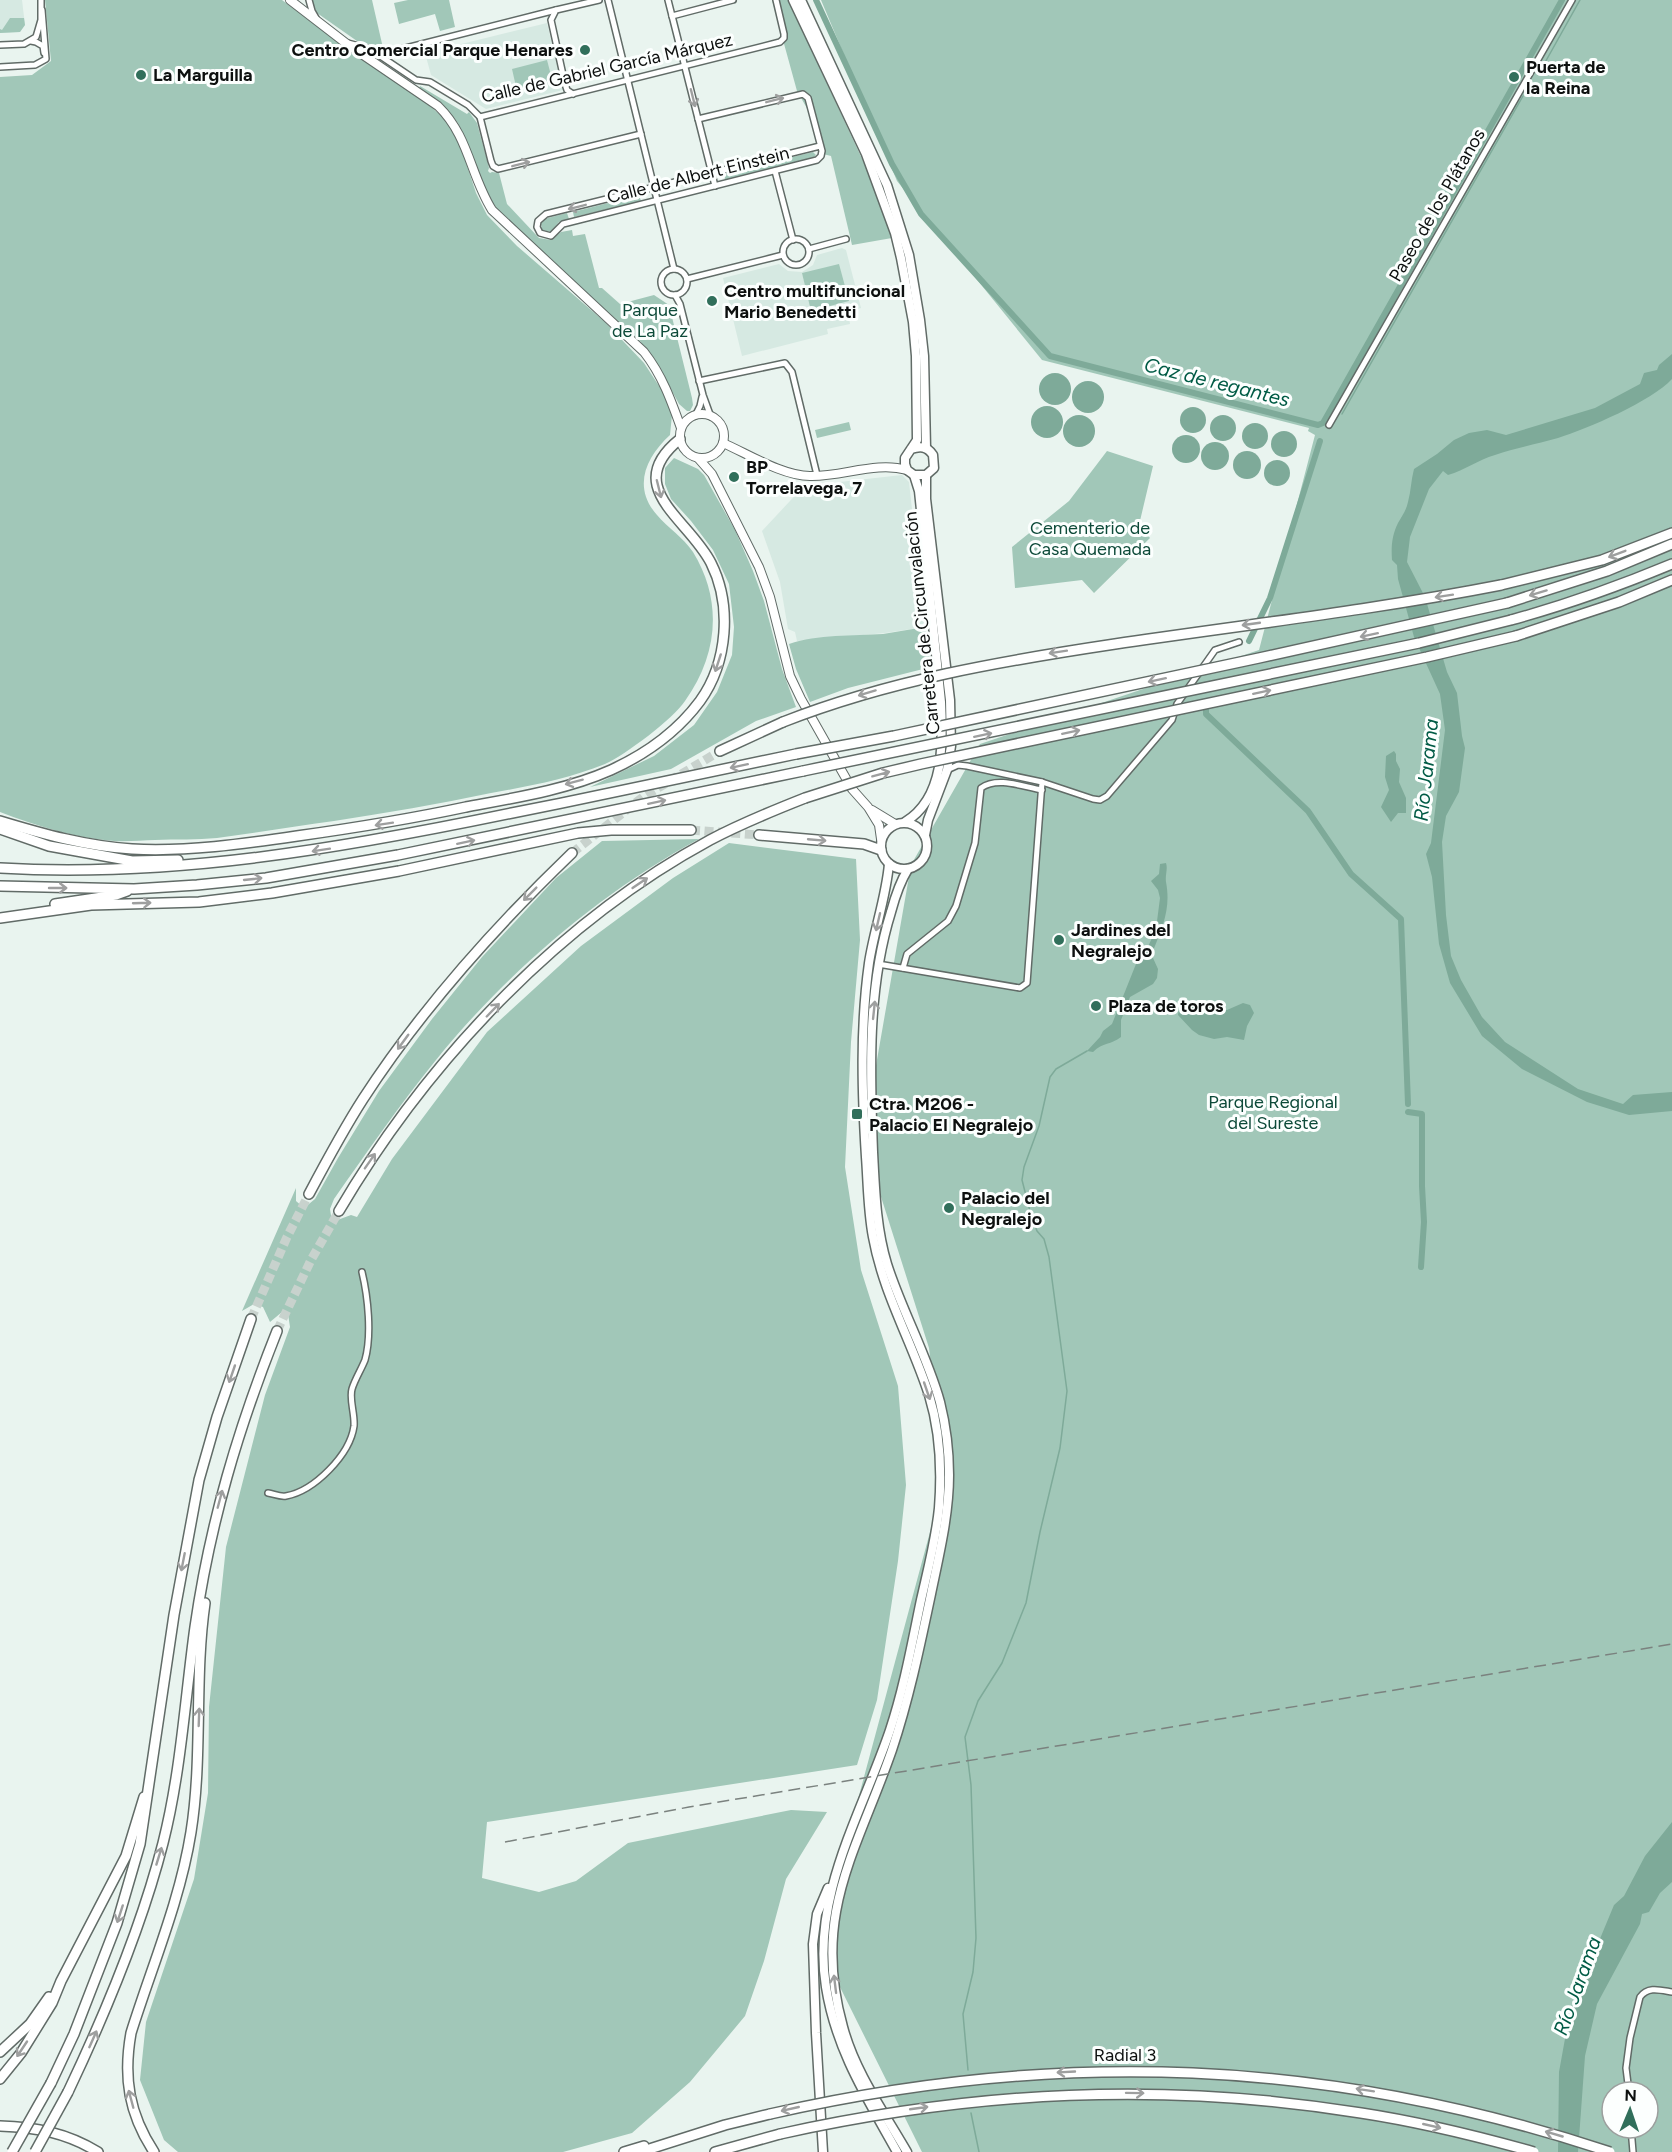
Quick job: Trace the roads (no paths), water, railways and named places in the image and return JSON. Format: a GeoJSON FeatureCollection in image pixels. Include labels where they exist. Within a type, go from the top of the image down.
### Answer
{"type":"FeatureCollection","features":[{"type":"Feature","properties":{"kind":"highway"},"geometry":{"type":"LineString","coordinates":[[0,821],[92,845],[133,849],[196,848],[247,843],[392,822],[516,797],[580,781],[609,771],[636,757],[666,738],[687,718],[702,699],[717,667],[724,638],[722,598],[711,563],[697,540],[663,502],[658,492],[656,480],[661,458],[680,439]]}},
{"type":"Feature","properties":{"kind":"highway"},"geometry":{"type":"LineString","coordinates":[[720,752],[783,722],[885,687],[1032,656],[1398,603],[1501,585],[1602,560],[1672,532]]}},
{"type":"Feature","properties":{"kind":"highway"},"geometry":{"type":"LineString","coordinates":[[0,868],[131,869],[198,865],[268,858],[392,838],[796,754],[894,736],[1508,603],[1606,571],[1672,544]]}},
{"type":"Feature","properties":{"kind":"highway"},"geometry":{"type":"LineString","coordinates":[[0,886],[134,889],[197,885],[330,868],[1351,657],[1555,608],[1672,564]]}},
{"type":"Feature","properties":{"kind":"highway"},"geometry":{"type":"LineString","coordinates":[[339,1211],[367,1165],[432,1077],[473,1030],[556,949],[603,910],[674,861],[750,820],[805,798],[883,773],[1516,636],[1619,602],[1672,580]]}},
{"type":"Feature","properties":{"kind":"highway"},"geometry":{"type":"LineString","coordinates":[[0,829],[49,846],[132,861],[179,860],[198,865]]}},
{"type":"Feature","properties":{"kind":"highway"},"geometry":{"type":"LineString","coordinates":[[0,917],[91,905],[199,902],[272,893],[399,871],[578,833],[611,830],[691,830]]}},
{"type":"Feature","properties":{"kind":"highway"},"geometry":{"type":"LineString","coordinates":[[759,835],[864,844],[880,850]]}},
{"type":"Feature","properties":{"kind":"highway"},"geometry":{"type":"LineString","coordinates":[[309,1194],[362,1100],[425,1012],[492,933],[572,853]]}},
{"type":"Feature","properties":{"kind":"highway"},"geometry":{"type":"LineString","coordinates":[[0,917],[116,895],[134,889]]}},
{"type":"Feature","properties":{"kind":"highway"},"geometry":{"type":"LineString","coordinates":[[12,2152],[51,2083],[74,2034],[117,1923],[140,1844],[152,1776],[174,1616],[199,1480],[217,1417],[251,1319]]}},
{"type":"Feature","properties":{"kind":"highway"},"geometry":{"type":"LineString","coordinates":[[35,2152],[68,2092],[92,2040],[137,1927],[163,1843],[173,1792],[195,1626],[213,1523],[243,1420],[277,1331]]}},
{"type":"Feature","properties":{"kind":"highway"},"geometry":{"type":"LineString","coordinates":[[154,2152],[141,2130],[134,2111],[128,2088],[127,2057],[131,2033],[183,1874],[192,1831],[197,1776],[200,1651],[213,1523]]}},
{"type":"Feature","properties":{"kind":"highway"},"geometry":{"type":"LineString","coordinates":[[0,2079],[21,2053],[52,2003],[61,1981],[126,1856],[152,1776]]}},
{"type":"Feature","properties":{"kind":"highway"},"geometry":{"type":"LineString","coordinates":[[0,2052],[30,2024],[61,1981]]}},
{"type":"Feature","properties":{"kind":"highway","name":"Radial 3"},"geometry":{"type":"LineString","coordinates":[[639,2152],[725,2125],[869,2093],[969,2079],[1070,2072],[1172,2071],[1272,2078],[1392,2095],[1472,2111],[1610,2152]]}},
{"type":"Feature","properties":{"kind":"highway"},"geometry":{"type":"LineString","coordinates":[[716,2152],[780,2134],[883,2113],[953,2103],[1070,2094],[1152,2094],[1246,2098],[1362,2113],[1454,2131],[1534,2152]]}},
{"type":"Feature","properties":{"kind":"highway"},"geometry":{"type":"LineString","coordinates":[[624,2152],[725,2125]]}},
{"type":"Feature","properties":{"kind":"highway"},"geometry":{"type":"LineString","coordinates":[[0,2126],[38,2128],[57,2133],[73,2138],[98,2152]]}},
{"type":"Feature","properties":{"kind":"main road"},"geometry":{"type":"LineString","coordinates":[[792,0],[866,154],[886,204],[902,258],[913,322],[916,356],[916,440],[905,458],[910,473],[926,475],[932,471],[935,461],[933,455],[926,448],[918,446],[911,449]]}},
{"type":"Feature","properties":{"kind":"main road"},"geometry":{"type":"LineString","coordinates":[[801,0],[887,185],[909,255],[924,356],[926,448]]}},
{"type":"Feature","properties":{"kind":"main road","name":"Carretera de Circunvalación"},"geometry":{"type":"LineString","coordinates":[[905,822],[920,811],[934,786],[943,732],[919,491],[910,473]]}},
{"type":"Feature","properties":{"kind":"main road","name":"Carretera de Circunvalación"},"geometry":{"type":"LineString","coordinates":[[925,835],[928,820],[947,770],[951,746],[950,700],[927,509],[926,475]]}},
{"type":"Feature","properties":{"kind":"main road"},"geometry":{"type":"LineString","coordinates":[[905,822],[918,828],[925,835],[927,847],[919,864],[908,869],[897,868],[889,864],[880,850],[881,838],[887,830],[895,824],[905,822]]}},
{"type":"Feature","properties":{"kind":"main road"},"geometry":{"type":"LineString","coordinates":[[823,2152],[813,1944],[817,1914],[897,1707],[936,1532],[940,1490],[939,1439],[929,1396],[883,1277],[870,1218],[863,1114],[863,1024],[869,963],[887,885],[889,864]]}},
{"type":"Feature","properties":{"kind":"main road"},"geometry":{"type":"LineString","coordinates":[[907,2152],[878,2103],[852,2051],[839,2011],[832,1960],[836,1908],[846,1866],[891,1753],[908,1699],[947,1512],[948,1447],[940,1401],[887,1263],[878,1216],[870,1061],[878,964],[896,895],[908,869]]}},
{"type":"Feature","properties":{"kind":"main road"},"geometry":{"type":"LineString","coordinates":[[838,1863],[824,1938],[825,1983],[830,2012],[849,2064],[897,2152]]}},
{"type":"Feature","properties":{"kind":"street"},"geometry":{"type":"LineString","coordinates":[[0,67],[41,63],[46,59],[41,0]]}},
{"type":"Feature","properties":{"kind":"street"},"geometry":{"type":"LineString","coordinates":[[291,1],[302,0]]}},
{"type":"Feature","properties":{"kind":"street"},"geometry":{"type":"LineString","coordinates":[[309,0],[314,15],[323,26]]}},
{"type":"Feature","properties":{"kind":"street"},"geometry":{"type":"LineString","coordinates":[[390,52],[599,0]]}},
{"type":"Feature","properties":{"kind":"street"},"geometry":{"type":"LineString","coordinates":[[608,0],[674,269]]}},
{"type":"Feature","properties":{"kind":"street"},"geometry":{"type":"LineString","coordinates":[[668,0],[715,186]]}},
{"type":"Feature","properties":{"kind":"street"},"geometry":{"type":"LineString","coordinates":[[672,16],[733,0]]}},
{"type":"Feature","properties":{"kind":"street","name":"Calle de Gabriel García Márquez"},"geometry":{"type":"LineString","coordinates":[[344,41],[370,49],[416,80],[430,82],[468,105],[480,117],[780,42],[784,34],[776,0]]}},
{"type":"Feature","properties":{"kind":"street","name":"Paseo de los Plátanos"},"geometry":{"type":"LineString","coordinates":[[1329,425],[1572,0]]}},
{"type":"Feature","properties":{"kind":"street"},"geometry":{"type":"LineString","coordinates":[[291,1],[446,114],[462,139],[492,210],[632,340],[650,360],[681,412],[693,416],[703,414],[711,417],[722,428],[723,443],[715,454],[698,458]]}},
{"type":"Feature","properties":{"kind":"street"},"geometry":{"type":"LineString","coordinates":[[556,10],[551,24],[565,84],[567,90],[573,94]]}},
{"type":"Feature","properties":{"kind":"street"},"geometry":{"type":"LineString","coordinates":[[31,41],[38,31],[42,12]]}},
{"type":"Feature","properties":{"kind":"street"},"geometry":{"type":"LineString","coordinates":[[0,45],[36,42],[43,46],[44,58],[41,63]]}},
{"type":"Feature","properties":{"kind":"street"},"geometry":{"type":"LineString","coordinates":[[698,119],[803,94],[808,98],[820,146]]}},
{"type":"Feature","properties":{"kind":"street"},"geometry":{"type":"LineString","coordinates":[[480,117],[491,161],[498,169],[641,134]]}},
{"type":"Feature","properties":{"kind":"street","name":"Calle de Albert Einstein"},"geometry":{"type":"LineString","coordinates":[[820,146],[821,156],[817,160],[775,171],[563,224],[551,236],[543,235],[537,227],[540,219],[546,214],[820,146]]}},
{"type":"Feature","properties":{"kind":"street"},"geometry":{"type":"LineString","coordinates":[[775,171],[793,240]]}},
{"type":"Feature","properties":{"kind":"street"},"geometry":{"type":"LineString","coordinates":[[809,249],[846,239]]}},
{"type":"Feature","properties":{"kind":"street"},"geometry":{"type":"LineString","coordinates":[[793,240],[804,242],[809,249],[807,259],[800,265],[789,263],[783,255],[785,245],[793,240]]}},
{"type":"Feature","properties":{"kind":"street"},"geometry":{"type":"LineString","coordinates":[[687,279],[783,255]]}},
{"type":"Feature","properties":{"kind":"street"},"geometry":{"type":"LineString","coordinates":[[674,269],[682,272],[687,279],[686,288],[678,295],[666,292],[661,282],[666,272],[674,269]]}},
{"type":"Feature","properties":{"kind":"street"},"geometry":{"type":"LineString","coordinates":[[678,295],[699,381],[711,417]]}},
{"type":"Feature","properties":{"kind":"street"},"geometry":{"type":"LineString","coordinates":[[699,381],[785,363],[792,372],[817,475]]}},
{"type":"Feature","properties":{"kind":"street"},"geometry":{"type":"LineString","coordinates":[[669,392],[681,428],[680,439],[685,451],[698,458],[712,474]]}},
{"type":"Feature","properties":{"kind":"street"},"geometry":{"type":"LineString","coordinates":[[681,428],[700,406],[703,395]]}},
{"type":"Feature","properties":{"kind":"street"},"geometry":{"type":"LineString","coordinates":[[723,443],[796,474],[817,475],[884,467],[905,458]]}},
{"type":"Feature","properties":{"kind":"street"},"geometry":{"type":"LineString","coordinates":[[710,457],[712,474],[766,584],[788,666],[801,699],[852,789],[868,807],[879,825],[881,838]]}},
{"type":"Feature","properties":{"kind":"street"},"geometry":{"type":"LineString","coordinates":[[884,467],[910,473]]}},
{"type":"Feature","properties":{"kind":"street"},"geometry":{"type":"LineString","coordinates":[[947,770],[958,765],[967,766],[1042,782],[1100,800],[1107,796],[1172,720],[1177,704],[1215,650],[1239,642]]}},
{"type":"Feature","properties":{"kind":"street"},"geometry":{"type":"LineString","coordinates":[[951,746],[955,756],[967,766]]}},
{"type":"Feature","properties":{"kind":"street"},"geometry":{"type":"LineString","coordinates":[[878,964],[1020,988],[1027,983],[1042,782]]}},
{"type":"Feature","properties":{"kind":"street"},"geometry":{"type":"LineString","coordinates":[[903,968],[907,954],[948,921],[956,906],[975,843],[981,788],[988,783],[1002,783],[1042,790]]}},
{"type":"Feature","properties":{"kind":"street"},"geometry":{"type":"LineString","coordinates":[[868,807],[895,824]]}},
{"type":"Feature","properties":{"kind":"street"},"geometry":{"type":"LineString","coordinates":[[268,1493],[284,1497],[305,1490],[321,1478],[346,1447],[353,1428],[354,1409],[351,1392],[365,1358],[368,1308],[362,1272]]}},
{"type":"Feature","properties":{"kind":"street"},"geometry":{"type":"LineString","coordinates":[[1628,2080],[1626,2068],[1630,2038],[1640,1996],[1644,1991],[1652,1989],[1672,1992]]}},
{"type":"Feature","properties":{"kind":"waterway","name":"Caz de regantes"},"geometry":{"type":"LineString","coordinates":[[816,0],[892,164],[921,214],[1050,356],[1318,425],[1323,423],[1562,0]]}},
{"type":"Feature","properties":{"kind":"waterway"},"geometry":{"type":"LineString","coordinates":[[1538,75],[1580,0]]}},
{"type":"Feature","properties":{"kind":"waterway"},"geometry":{"type":"LineString","coordinates":[[1342,414],[1523,96]]}},
{"type":"Feature","properties":{"kind":"waterway"},"geometry":{"type":"LineString","coordinates":[[1249,641],[1270,598],[1320,441]]}},
{"type":"Feature","properties":{"kind":"waterway"},"geometry":{"type":"LineString","coordinates":[[1206,710],[1206,714],[1308,811],[1351,874],[1401,919],[1408,1104]]}},
{"type":"Feature","properties":{"kind":"waterway"},"geometry":{"type":"LineString","coordinates":[[968,2070],[963,2014],[973,1972],[976,1938],[971,1785],[965,1737],[978,1701],[1002,1663],[1026,1603],[1060,1448],[1067,1391],[1049,1257],[1044,1239],[1037,1231],[1031,1215],[1022,1180],[1024,1167],[1039,1126],[1050,1077],[1056,1069],[1087,1051]]}},
{"type":"Feature","properties":{"kind":"waterway"},"geometry":{"type":"LineString","coordinates":[[1408,1112],[1422,1114],[1424,1222],[1421,1267]]}},
{"type":"Feature","properties":{"kind":"waterway"},"geometry":{"type":"LineString","coordinates":[[971,2113],[979,2152]]}},
{"type":"Feature","properties":{"kind":"tunnel"},"geometry":{"type":"LineString","coordinates":[[572,853],[643,797],[720,751]]}},
{"type":"Feature","properties":{"kind":"tunnel"},"geometry":{"type":"LineString","coordinates":[[691,830],[759,835]]}},
{"type":"Feature","properties":{"kind":"tunnel"},"geometry":{"type":"LineString","coordinates":[[251,1319],[287,1237],[309,1194]]}},
{"type":"Feature","properties":{"kind":"tunnel"},"geometry":{"type":"LineString","coordinates":[[277,1331],[311,1260],[339,1211]]}},
{"type":"Feature","properties":{"kind":"railway"},"geometry":{"type":"LineString","coordinates":[[505,1842],[689,1807],[1672,1644]]}},
{"type":"Feature","properties":{"kind":"place","name":"Centro Comercial Parque Henares"},"geometry":{"type":"Point","coordinates":[585,50]}},
{"type":"Feature","properties":{"kind":"place","name":"La Marguilla"},"geometry":{"type":"Point","coordinates":[141,75]}},
{"type":"Feature","properties":{"kind":"place","name":"Puerta de la Reina"},"geometry":{"type":"Point","coordinates":[1514,77]}},
{"type":"Feature","properties":{"kind":"place","name":"Centro multifuncional Mario Benedetti"},"geometry":{"type":"Point","coordinates":[712,301]}},
{"type":"Feature","properties":{"kind":"place","name":"BP Torrelavega, 7"},"geometry":{"type":"Point","coordinates":[734,477]}},
{"type":"Feature","properties":{"kind":"place","name":"Jardines del Negralejo"},"geometry":{"type":"Point","coordinates":[1059,940]}},
{"type":"Feature","properties":{"kind":"place","name":"Plaza de toros"},"geometry":{"type":"Point","coordinates":[1096,1006]}},
{"type":"Feature","properties":{"kind":"place","name":"Ctra. M206 - Palacio El Negralejo"},"geometry":{"type":"Point","coordinates":[857,1114]}},
{"type":"Feature","properties":{"kind":"place","name":"Palacio del Negralejo"},"geometry":{"type":"Point","coordinates":[949,1208]}},
{"type":"Feature","properties":{"kind":"park label","name":"Parque de La Paz"},"geometry":{"type":"Point","coordinates":[650,320]}},
{"type":"Feature","properties":{"kind":"park label","name":"Cementerio de Casa Quemada"},"geometry":{"type":"Point","coordinates":[1090,538]}},
{"type":"Feature","properties":{"kind":"park label","name":"Parque Regional del Sureste"},"geometry":{"type":"Point","coordinates":[1273,1112]}},
{"type":"Feature","properties":{"kind":"water label","name":"Río Jarama"},"geometry":{"type":"Point","coordinates":[1426,770]}},
{"type":"Feature","properties":{"kind":"water label","name":"Río Jarama"},"geometry":{"type":"Point","coordinates":[1577,1986]}}]}
